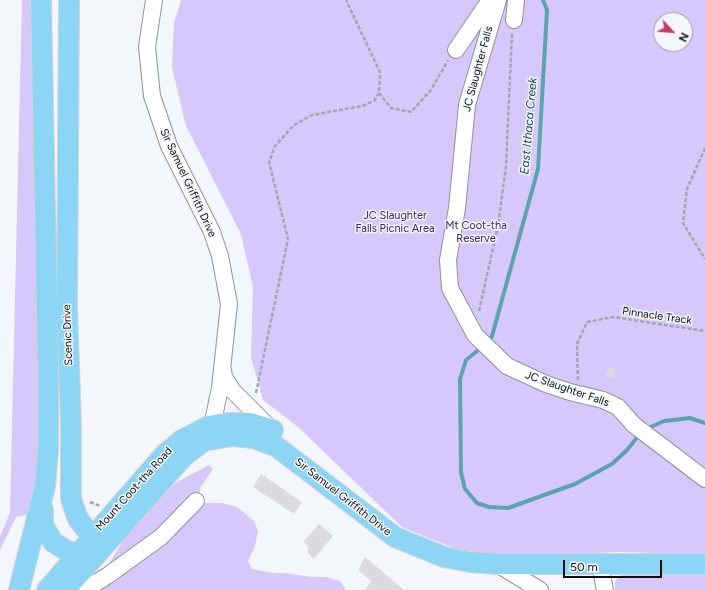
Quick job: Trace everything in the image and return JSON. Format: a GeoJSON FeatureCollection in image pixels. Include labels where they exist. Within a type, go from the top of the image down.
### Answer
{"type":"FeatureCollection","features":[{"type":"Feature","properties":{"kind":"main road","name":"Scenic Drive"},"geometry":{"type":"LineString","coordinates":[[41,0],[49,417],[42,517],[44,529],[49,538],[59,547],[77,553],[96,543],[75,515],[70,499],[71,426],[66,306],[69,0]]}},
{"type":"Feature","properties":{"kind":"main road"},"geometry":{"type":"LineString","coordinates":[[208,434],[243,422],[272,430],[286,437],[300,448],[336,491]]}},
{"type":"Feature","properties":{"kind":"main road","name":"Sir Samuel Griffith Drive"},"geometry":{"type":"LineString","coordinates":[[96,543],[208,434],[216,438],[239,436],[266,442],[283,451],[336,491],[364,515],[395,537],[444,557],[470,562],[497,564],[705,564]]}},
{"type":"Feature","properties":{"kind":"main road","name":"Scenic Drive"},"geometry":{"type":"LineString","coordinates":[[19,590],[45,486]]}},
{"type":"Feature","properties":{"kind":"main road","name":"Mount Coot-tha Road"},"geometry":{"type":"LineString","coordinates":[[65,590],[96,543]]}},
{"type":"Feature","properties":{"kind":"main road"},"geometry":{"type":"LineString","coordinates":[[47,590],[77,553]]}},
{"type":"Feature","properties":{"kind":"street","name":"Sir Samuel Griffith Drive"},"geometry":{"type":"LineString","coordinates":[[154,0],[147,47],[152,96],[169,146],[202,211],[220,256],[230,304],[222,366],[208,434]]}},
{"type":"Feature","properties":{"kind":"street"},"geometry":{"type":"LineString","coordinates":[[456,50],[490,0]]}},
{"type":"Feature","properties":{"kind":"street","name":"JC Slaughter Falls"},"geometry":{"type":"LineString","coordinates":[[498,0],[467,105],[457,208],[448,260],[450,288],[474,333],[488,349],[507,366],[520,373],[579,395],[603,400],[618,408],[634,425],[705,479]]}},
{"type":"Feature","properties":{"kind":"street"},"geometry":{"type":"LineString","coordinates":[[514,20],[516,0]]}},
{"type":"Feature","properties":{"kind":"street","name":"Sir Samuel Griffith Drive"},"geometry":{"type":"LineString","coordinates":[[222,366],[224,377],[233,391],[272,430]]}},
{"type":"Feature","properties":{"kind":"street"},"geometry":{"type":"LineString","coordinates":[[84,590],[107,576],[161,537],[196,501]]}},
{"type":"Feature","properties":{"kind":"street"},"geometry":{"type":"LineString","coordinates":[[497,564],[540,590]]}},
{"type":"Feature","properties":{"kind":"street"},"geometry":{"type":"LineString","coordinates":[[600,565],[605,590]]}},
{"type":"Feature","properties":{"kind":"path"},"geometry":{"type":"LineString","coordinates":[[255,396],[284,264],[288,239],[269,162],[275,146],[294,125],[312,115],[362,106],[374,101],[379,93],[380,72],[346,0]]}},
{"type":"Feature","properties":{"kind":"path"},"geometry":{"type":"LineString","coordinates":[[474,333],[497,234],[502,204],[506,166],[512,26],[514,20]]}},
{"type":"Feature","properties":{"kind":"path"},"geometry":{"type":"LineString","coordinates":[[379,93],[391,108],[411,112],[431,90],[446,63],[456,50]]}},
{"type":"Feature","properties":{"kind":"path"},"geometry":{"type":"LineString","coordinates":[[705,148],[687,189],[683,223],[705,259]]}},
{"type":"Feature","properties":{"kind":"path","name":"Pinnacle Track"},"geometry":{"type":"LineString","coordinates":[[579,395],[577,344],[587,322],[613,317],[705,331]]}},
{"type":"Feature","properties":{"kind":"path"},"geometry":{"type":"LineString","coordinates":[[86,498],[95,505],[106,506]]}},
{"type":"Feature","properties":{"kind":"green space"},"geometry":{"type":"Polygon","coordinates":[[[22,0],[33,0],[40,427],[39,471],[31,514],[16,517],[0,550],[0,536],[10,513],[22,0]]]}},
{"type":"Feature","properties":{"kind":"green space","name":"Mt Coot-tha Reserve"},"geometry":{"type":"Polygon","coordinates":[[[181,0],[705,0],[705,554],[618,552],[505,557],[456,549],[402,527],[298,427],[263,400],[251,357],[253,287],[241,234],[186,126],[172,68],[174,23],[181,0]]]}},
{"type":"Feature","properties":{"kind":"green space"},"geometry":{"type":"Polygon","coordinates":[[[209,465],[213,469],[200,488],[200,499],[203,503],[222,503],[237,507],[254,521],[258,531],[255,546],[248,561],[252,569],[272,573],[326,577],[340,581],[346,590],[88,590],[106,569],[134,522],[177,482],[209,465]]]}},
{"type":"Feature","properties":{"kind":"green space"},"geometry":{"type":"Polygon","coordinates":[[[633,573],[705,575],[705,590],[615,590],[615,582],[619,576],[633,573]]]}},
{"type":"Feature","properties":{"kind":"building"},"geometry":{"type":"Polygon","coordinates":[[[608,367],[616,370],[614,378],[606,376],[608,367]]]}},
{"type":"Feature","properties":{"kind":"building"},"geometry":{"type":"Polygon","coordinates":[[[261,474],[302,502],[294,514],[253,487],[261,474]]]}},
{"type":"Feature","properties":{"kind":"building"},"geometry":{"type":"Polygon","coordinates":[[[319,524],[333,536],[314,559],[308,553],[308,546],[303,542],[319,524]]]}},
{"type":"Feature","properties":{"kind":"building"},"geometry":{"type":"Polygon","coordinates":[[[365,557],[404,590],[365,590],[371,581],[358,570],[365,557]]]}},
{"type":"Feature","properties":{"kind":"waterway","name":"East Ithaca Creek"},"geometry":{"type":"LineString","coordinates":[[488,343],[492,336],[538,169],[547,10],[543,0]]}},
{"type":"Feature","properties":{"kind":"waterway","name":"East Ithaca Creek"},"geometry":{"type":"LineString","coordinates":[[482,347],[466,360],[460,379],[461,472],[465,489],[477,503],[489,507],[508,508],[575,484],[612,464],[627,450],[639,435]]}},
{"type":"Feature","properties":{"kind":"waterway","name":"East Ithaca Creek"},"geometry":{"type":"LineString","coordinates":[[646,429],[664,421],[690,418],[705,423]]}},
{"type":"Feature","properties":{"kind":"park label","name":"JC Slaughter Falls Picnic Area"},"geometry":{"type":"Point","coordinates":[395,222]}}]}
